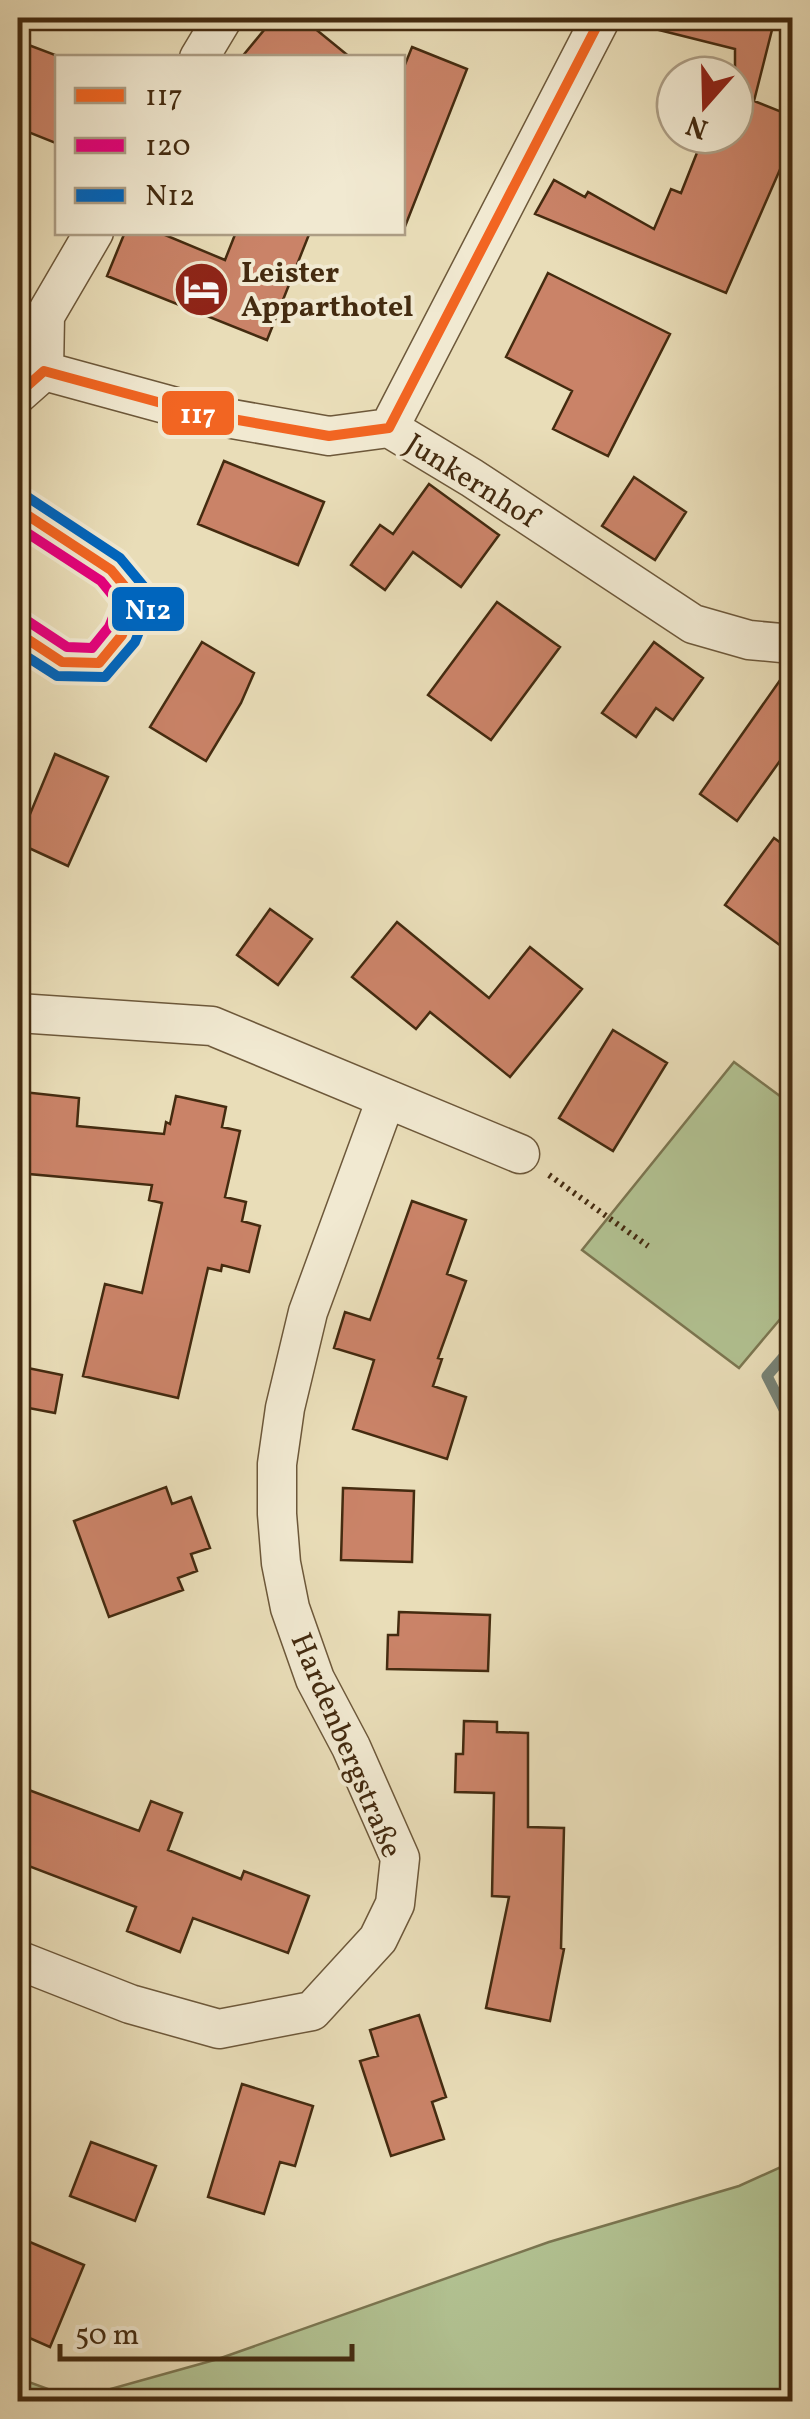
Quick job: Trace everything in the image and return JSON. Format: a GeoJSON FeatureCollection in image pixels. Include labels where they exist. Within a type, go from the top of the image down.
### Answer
{"type":"FeatureCollection","features":[{"type":"Feature","properties":{"kind":"street"},"geometry":{"type":"LineString","coordinates":[[202,55],[224,18]]}},
{"type":"Feature","properties":{"kind":"street"},"geometry":{"type":"LineString","coordinates":[[389,428],[601,18]]}},
{"type":"Feature","properties":{"kind":"street"},"geometry":{"type":"LineString","coordinates":[[31,382],[44,316],[92,235]]}},
{"type":"Feature","properties":{"kind":"street","name":"Junkernhof"},"geometry":{"type":"LineString","coordinates":[[31,382],[329,436],[389,428],[693,624],[749,640],[792,644]]}},
{"type":"Feature","properties":{"kind":"street"},"geometry":{"type":"LineString","coordinates":[[18,510],[111,570],[136,600],[122,635],[99,664],[62,662],[18,633]]}},
{"type":"Feature","properties":{"kind":"street"},"geometry":{"type":"LineString","coordinates":[[18,1013],[212,1026],[520,1154]]}},
{"type":"Feature","properties":{"kind":"street","name":"Hardenbergstraße"},"geometry":{"type":"LineString","coordinates":[[18,1960],[130,2004],[218,2029],[312,2011],[378,1940],[395,1904],[400,1858],[352,1747],[314,1679],[290,1608],[277,1514],[285,1408],[308,1312],[386,1099]]}},
{"type":"Feature","properties":{"kind":"path"},"geometry":{"type":"LineString","coordinates":[[520,1154],[648,1246]]}},
{"type":"Feature","properties":{"kind":"green space"},"geometry":{"type":"Polygon","coordinates":[[[734,1062],[792,1105],[792,1305],[739,1368],[582,1250],[734,1062]]]}},
{"type":"Feature","properties":{"kind":"green space"},"geometry":{"type":"Polygon","coordinates":[[[792,2162],[792,2401],[18,2401],[18,2378],[75,2399],[218,2359],[549,2242],[739,2186],[792,2162]]]}},
{"type":"Feature","properties":{"kind":"building"},"geometry":{"type":"Polygon","coordinates":[[[274,18],[302,18],[347,55],[243,55],[274,18]]]}},
{"type":"Feature","properties":{"kind":"building"},"geometry":{"type":"Polygon","coordinates":[[[656,18],[775,18],[755,97],[755,55],[735,55],[735,49],[655,29],[656,18]]]}},
{"type":"Feature","properties":{"kind":"building"},"geometry":{"type":"Polygon","coordinates":[[[18,41],[55,55],[55,143],[18,128],[18,41]]]}},
{"type":"Feature","properties":{"kind":"building"},"geometry":{"type":"Polygon","coordinates":[[[412,47],[467,69],[405,226],[405,64],[412,47]]]}},
{"type":"Feature","properties":{"kind":"building"},"geometry":{"type":"Polygon","coordinates":[[[755,101],[792,116],[792,142],[726,293],[535,214],[554,180],[585,197],[588,192],[654,229],[671,189],[681,193],[696,155],[755,155],[755,101]]]}},
{"type":"Feature","properties":{"kind":"building"},"geometry":{"type":"Polygon","coordinates":[[[124,235],[165,235],[225,260],[235,235],[309,235],[267,340],[107,276],[124,235]]]}},
{"type":"Feature","properties":{"kind":"building"},"geometry":{"type":"Polygon","coordinates":[[[548,273],[670,334],[608,456],[553,429],[572,391],[506,357],[548,273]]]}},
{"type":"Feature","properties":{"kind":"building"},"geometry":{"type":"Polygon","coordinates":[[[224,461],[324,502],[298,565],[198,524],[224,461]]]}},
{"type":"Feature","properties":{"kind":"building"},"geometry":{"type":"Polygon","coordinates":[[[634,477],[686,512],[655,560],[602,526],[634,477]]]}},
{"type":"Feature","properties":{"kind":"building"},"geometry":{"type":"Polygon","coordinates":[[[429,484],[499,535],[461,587],[413,552],[385,590],[351,565],[380,525],[393,534],[429,484]]]}},
{"type":"Feature","properties":{"kind":"building"},"geometry":{"type":"Polygon","coordinates":[[[497,602],[560,647],[491,740],[428,695],[497,602]]]}},
{"type":"Feature","properties":{"kind":"building"},"geometry":{"type":"Polygon","coordinates":[[[202,642],[254,673],[206,761],[150,727],[202,642]]]}},
{"type":"Feature","properties":{"kind":"building"},"geometry":{"type":"Polygon","coordinates":[[[654,642],[703,678],[673,720],[656,708],[636,737],[602,713],[654,642]]]}},
{"type":"Feature","properties":{"kind":"building"},"geometry":{"type":"Polygon","coordinates":[[[790,666],[792,744],[737,821],[700,794],[790,666]]]}},
{"type":"Feature","properties":{"kind":"building"},"geometry":{"type":"Polygon","coordinates":[[[55,754],[108,777],[68,866],[18,843],[55,754]]]}},
{"type":"Feature","properties":{"kind":"building"},"geometry":{"type":"Polygon","coordinates":[[[774,838],[792,851],[792,954],[725,905],[774,838]]]}},
{"type":"Feature","properties":{"kind":"building"},"geometry":{"type":"Polygon","coordinates":[[[270,909],[312,939],[278,985],[237,955],[270,909]]]}},
{"type":"Feature","properties":{"kind":"building"},"geometry":{"type":"Polygon","coordinates":[[[397,922],[489,998],[530,947],[582,989],[510,1077],[430,1012],[416,1029],[352,977],[397,922]]]}},
{"type":"Feature","properties":{"kind":"building"},"geometry":{"type":"Polygon","coordinates":[[[613,1030],[667,1063],[613,1151],[559,1118],[613,1030]]]}},
{"type":"Feature","properties":{"kind":"building"},"geometry":{"type":"Polygon","coordinates":[[[23,1092],[79,1098],[77,1126],[164,1134],[176,1096],[226,1107],[222,1127],[240,1131],[225,1197],[246,1202],[242,1221],[260,1226],[249,1272],[222,1265],[221,1271],[208,1268],[178,1398],[83,1376],[105,1284],[142,1293],[162,1203],[149,1200],[152,1185],[18,1173],[23,1092]]]}},
{"type":"Feature","properties":{"kind":"building"},"geometry":{"type":"Polygon","coordinates":[[[412,1201],[466,1220],[447,1274],[466,1281],[438,1358],[442,1359],[433,1386],[466,1397],[447,1459],[353,1429],[374,1360],[334,1348],[345,1312],[370,1320],[412,1201]]]}},
{"type":"Feature","properties":{"kind":"building"},"geometry":{"type":"Polygon","coordinates":[[[18,1366],[62,1375],[55,1413],[18,1406],[18,1366]]]}},
{"type":"Feature","properties":{"kind":"building"},"geometry":{"type":"Polygon","coordinates":[[[166,1487],[172,1504],[191,1497],[210,1548],[191,1554],[197,1571],[178,1578],[183,1590],[109,1617],[74,1521],[166,1487]]]}},
{"type":"Feature","properties":{"kind":"building"},"geometry":{"type":"Polygon","coordinates":[[[343,1488],[414,1491],[412,1562],[341,1560],[343,1488]]]}},
{"type":"Feature","properties":{"kind":"building"},"geometry":{"type":"Polygon","coordinates":[[[399,1612],[490,1615],[488,1671],[387,1669],[388,1635],[398,1635],[399,1612]]]}},
{"type":"Feature","properties":{"kind":"building"},"geometry":{"type":"Polygon","coordinates":[[[464,1721],[497,1722],[497,1732],[528,1733],[528,1827],[564,1828],[564,1949],[550,2021],[486,2008],[509,1897],[492,1896],[494,1793],[455,1792],[456,1754],[463,1754],[464,1721]]]}},
{"type":"Feature","properties":{"kind":"building"},"geometry":{"type":"Polygon","coordinates":[[[18,1786],[139,1831],[151,1801],[182,1813],[168,1850],[241,1879],[244,1871],[309,1896],[288,1953],[193,1918],[180,1952],[127,1931],[136,1907],[18,1862],[18,1786]]]}},
{"type":"Feature","properties":{"kind":"building"},"geometry":{"type":"Polygon","coordinates":[[[419,2015],[446,2097],[432,2102],[444,2139],[391,2156],[360,2061],[378,2056],[370,2030],[419,2015]]]}},
{"type":"Feature","properties":{"kind":"building"},"geometry":{"type":"Polygon","coordinates":[[[242,2084],[313,2106],[295,2166],[280,2162],[264,2214],[208,2197],[242,2084]]]}},
{"type":"Feature","properties":{"kind":"building"},"geometry":{"type":"Polygon","coordinates":[[[91,2142],[156,2166],[135,2221],[70,2196],[91,2142]]]}},
{"type":"Feature","properties":{"kind":"building"},"geometry":{"type":"Polygon","coordinates":[[[18,2237],[84,2265],[50,2347],[18,2333],[18,2237]]]}},
{"type":"Feature","properties":{"kind":"waterway"},"geometry":{"type":"LineString","coordinates":[[792,1347],[767,1376],[792,1425]]}},
{"type":"Feature","properties":{"kind":"transit line","name":"117"},"geometry":{"type":"LineString","coordinates":[[389,428],[601,18]]}},
{"type":"Feature","properties":{"kind":"transit line","name":"117"},"geometry":{"type":"LineString","coordinates":[[18,394],[44,371],[198,413],[329,436],[389,428]]}},
{"type":"Feature","properties":{"kind":"transit line","name":"N12"},"geometry":{"type":"LineString","coordinates":[[18,651],[57,676],[105,677],[135,642],[150,604],[150,594],[120,558],[26,496]]}},
{"type":"Feature","properties":{"kind":"transit line","name":"117"},"geometry":{"type":"LineString","coordinates":[[18,509],[111,570],[136,600],[122,635],[99,663],[62,662],[18,633]]}},
{"type":"Feature","properties":{"kind":"transit line","name":"120"},"geometry":{"type":"LineString","coordinates":[[18,527],[101,581],[119,603],[109,627],[92,648],[67,647],[26,620]]}},
{"type":"Feature","properties":{"kind":"place","name":"Leister Apparthotel"},"geometry":{"type":"Point","coordinates":[202,289]}}]}
